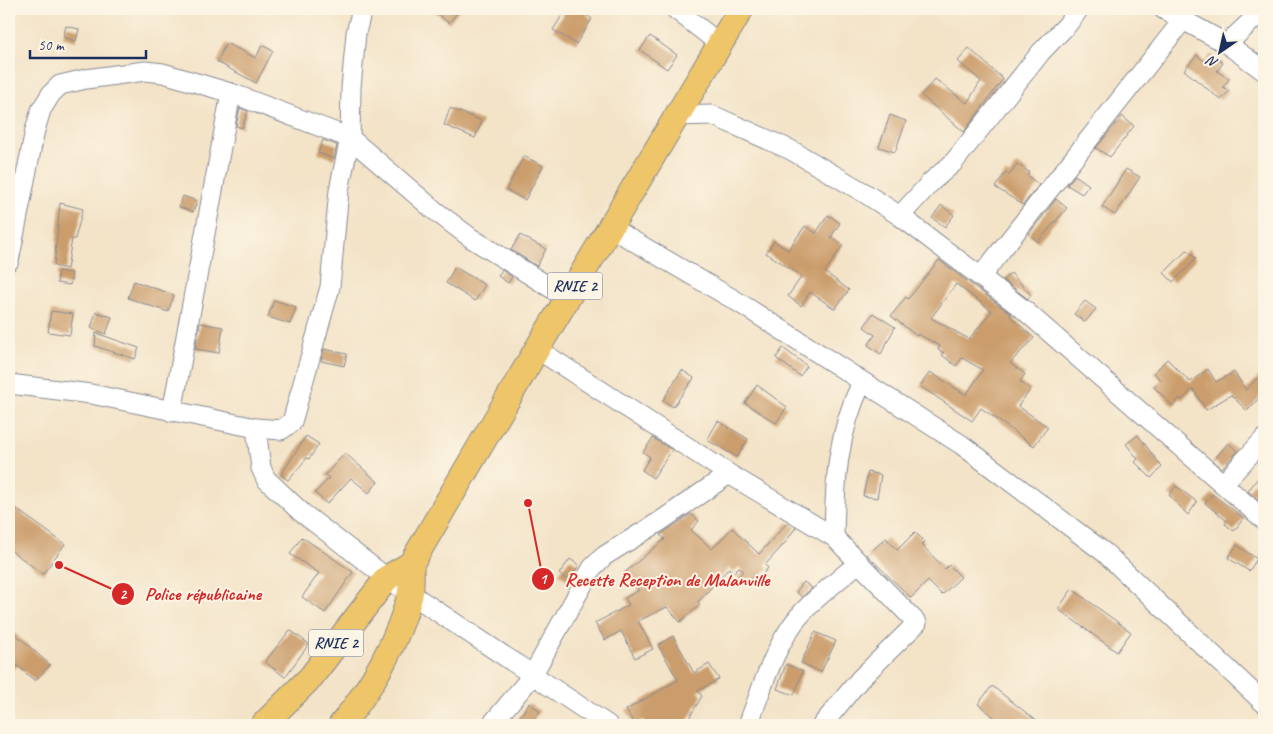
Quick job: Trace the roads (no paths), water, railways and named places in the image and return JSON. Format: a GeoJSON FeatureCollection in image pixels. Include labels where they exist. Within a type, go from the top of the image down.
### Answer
{"type":"FeatureCollection","features":[{"type":"Feature","properties":{"kind":"main road","name":"RNIE 2"},"geometry":{"type":"LineString","coordinates":[[341,725],[364,695],[403,618],[410,592],[412,564],[537,349],[741,9]]}},
{"type":"Feature","properties":{"kind":"main road","name":"RNIE 2"},"geometry":{"type":"LineString","coordinates":[[263,725],[310,677],[387,578],[412,564]]}},
{"type":"Feature","properties":{"kind":"street"},"geometry":{"type":"LineString","coordinates":[[9,384],[91,394],[256,428],[281,430],[292,422],[296,414],[330,287],[339,190],[350,138],[351,88],[356,34],[362,9]]}},
{"type":"Feature","properties":{"kind":"street"},"geometry":{"type":"LineString","coordinates":[[675,9],[720,44]]}},
{"type":"Feature","properties":{"kind":"street"},"geometry":{"type":"LineString","coordinates":[[900,216],[931,182],[953,163],[1040,52],[1067,25],[1079,9]]}},
{"type":"Feature","properties":{"kind":"street"},"geometry":{"type":"LineString","coordinates":[[1163,9],[1227,44],[1264,71]]}},
{"type":"Feature","properties":{"kind":"street"},"geometry":{"type":"LineString","coordinates":[[1227,44],[1264,9]]}},
{"type":"Feature","properties":{"kind":"street"},"geometry":{"type":"LineString","coordinates":[[981,276],[1183,20]]}},
{"type":"Feature","properties":{"kind":"street"},"geometry":{"type":"LineString","coordinates":[[9,261],[41,110],[51,94],[60,85],[86,79],[145,71],[163,73],[231,93],[350,138],[434,210],[471,238],[568,298]]}},
{"type":"Feature","properties":{"kind":"street"},"geometry":{"type":"LineString","coordinates":[[172,412],[231,93]]}},
{"type":"Feature","properties":{"kind":"street"},"geometry":{"type":"LineString","coordinates":[[676,116],[712,115],[791,150],[900,216],[1023,309],[1264,520]]}},
{"type":"Feature","properties":{"kind":"street"},"geometry":{"type":"LineString","coordinates":[[611,228],[738,302],[862,382],[917,414],[962,445],[1104,553],[1264,703]]}},
{"type":"Feature","properties":{"kind":"street"},"geometry":{"type":"LineString","coordinates":[[537,349],[729,474],[834,537],[917,623],[860,679],[822,725]]}},
{"type":"Feature","properties":{"kind":"street"},"geometry":{"type":"LineString","coordinates":[[834,537],[840,444],[852,404],[862,382]]}},
{"type":"Feature","properties":{"kind":"street"},"geometry":{"type":"LineString","coordinates":[[256,428],[261,468],[274,488],[301,512],[387,578],[608,725]]}},
{"type":"Feature","properties":{"kind":"street"},"geometry":{"type":"LineString","coordinates":[[1224,484],[1264,439]]}},
{"type":"Feature","properties":{"kind":"street"},"geometry":{"type":"LineString","coordinates":[[491,725],[532,676],[592,568],[604,556],[659,522],[729,474]]}},
{"type":"Feature","properties":{"kind":"street"},"geometry":{"type":"LineString","coordinates":[[748,725],[774,657],[789,629],[806,609],[858,563]]}},
{"type":"Feature","properties":{"kind":"place","name":"Recette Reception de Malanville"},"geometry":{"type":"Point","coordinates":[528,503]}},
{"type":"Feature","properties":{"kind":"place","name":"Police républicaine"},"geometry":{"type":"Point","coordinates":[59,565]}}]}
